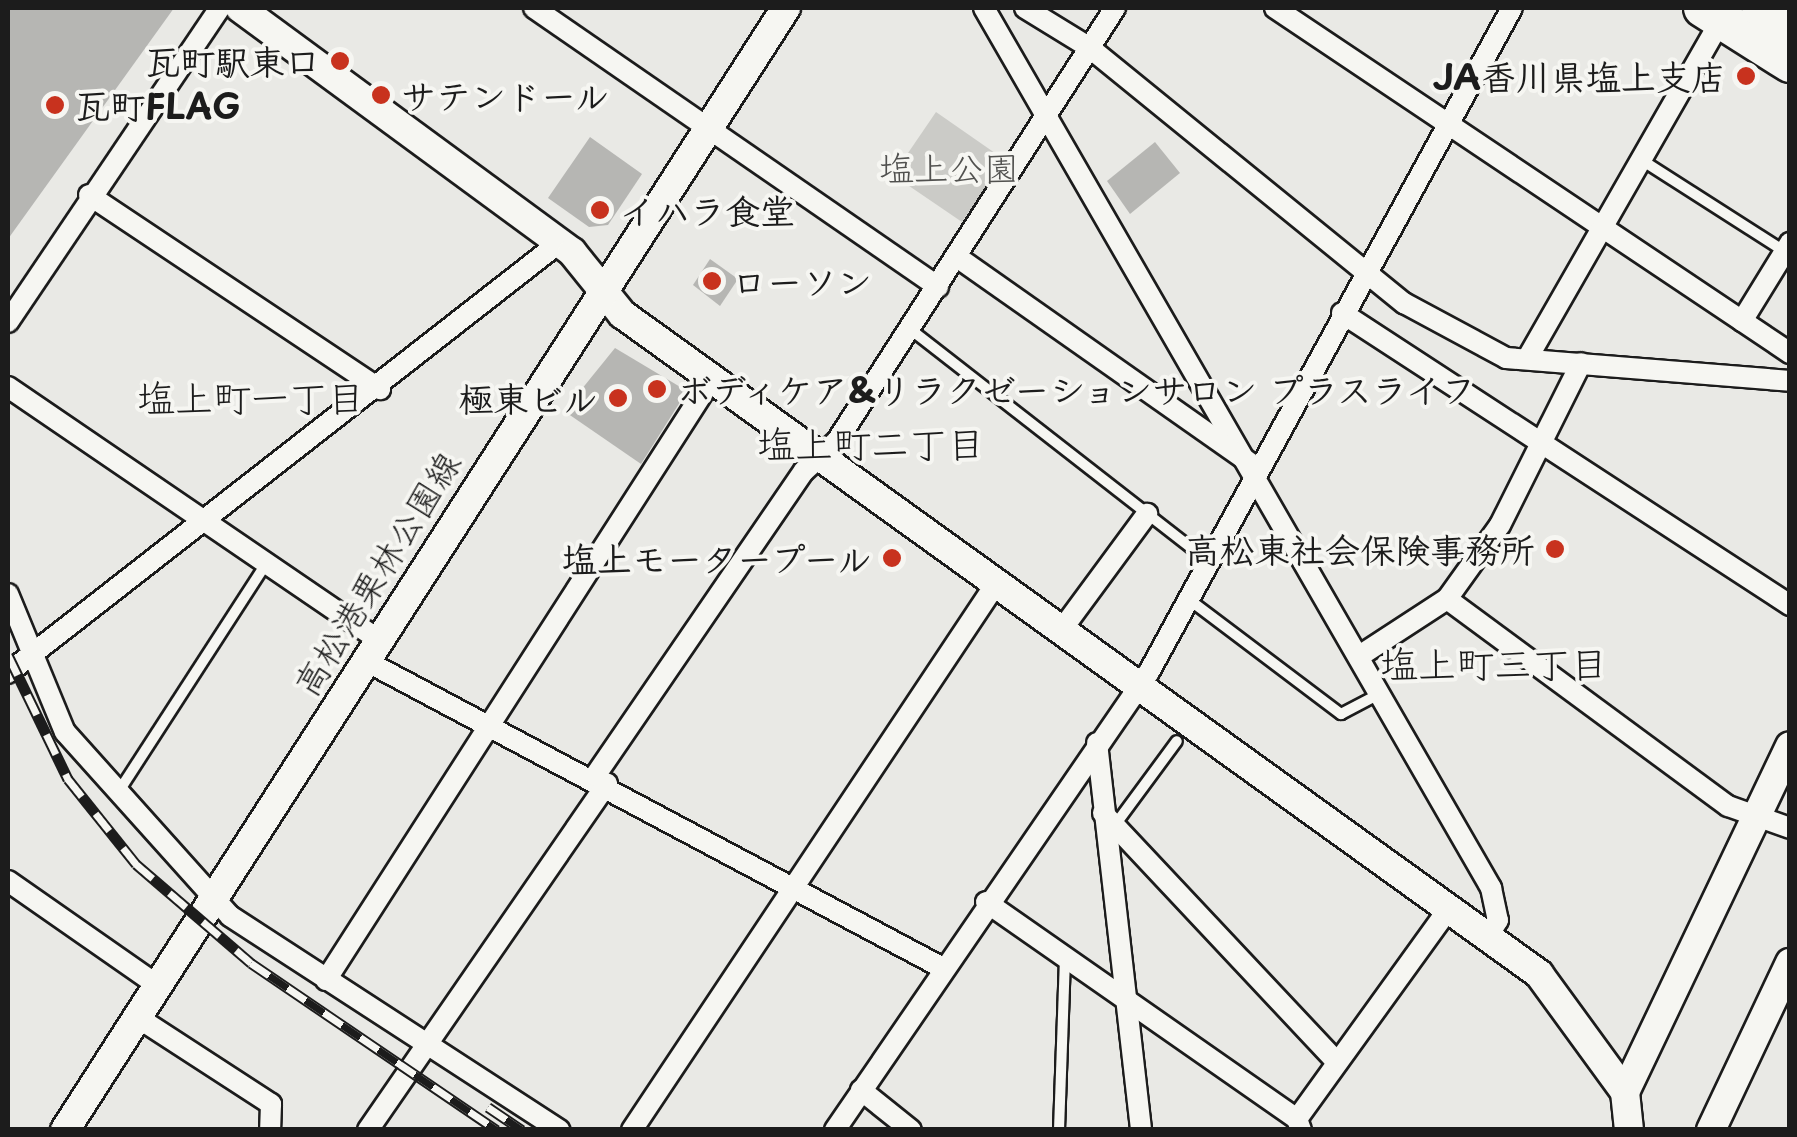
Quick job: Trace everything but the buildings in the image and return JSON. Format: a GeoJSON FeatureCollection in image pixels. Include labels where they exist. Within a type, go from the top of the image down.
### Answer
{"type":"FeatureCollection","features":[{"type":"Feature","properties":{"kind":"highway"},"geometry":{"type":"LineString","coordinates":[[1761,8],[1790,26]]}},
{"type":"Feature","properties":{"kind":"highway"},"geometry":{"type":"LineString","coordinates":[[1713,14],[1790,62]]}},
{"type":"Feature","properties":{"kind":"street"},"geometry":{"type":"LineString","coordinates":[[8,322],[89,195],[220,8]]}},
{"type":"Feature","properties":{"kind":"street"},"geometry":{"type":"LineString","coordinates":[[240,8],[560,242],[600,288],[713,377],[1060,632],[1539,974],[1625,1092]]}},
{"type":"Feature","properties":{"kind":"street"},"geometry":{"type":"LineString","coordinates":[[534,8],[938,286]]}},
{"type":"Feature","properties":{"kind":"street","name":"高松港栗林公園線"},"geometry":{"type":"LineString","coordinates":[[66,1130],[600,288],[708,131],[786,8]]}},
{"type":"Feature","properties":{"kind":"street"},"geometry":{"type":"LineString","coordinates":[[984,8],[1256,467],[1498,904],[1486,939]]}},
{"type":"Feature","properties":{"kind":"street"},"geometry":{"type":"LineString","coordinates":[[1024,8],[1090,48],[1365,271],[1444,327],[1527,359],[1790,381]]}},
{"type":"Feature","properties":{"kind":"street"},"geometry":{"type":"LineString","coordinates":[[368,1130],[820,454],[910,329],[1116,8]]}},
{"type":"Feature","properties":{"kind":"street"},"geometry":{"type":"LineString","coordinates":[[1275,8],[1446,128],[1790,353]]}},
{"type":"Feature","properties":{"kind":"street"},"geometry":{"type":"LineString","coordinates":[[835,1130],[986,902],[1138,687],[1191,601],[1256,467],[1512,8]]}},
{"type":"Feature","properties":{"kind":"street"},"geometry":{"type":"LineString","coordinates":[[1527,359],[1640,158],[1713,14]]}},
{"type":"Feature","properties":{"kind":"street"},"geometry":{"type":"LineString","coordinates":[[89,195],[380,389]]}},
{"type":"Feature","properties":{"kind":"street"},"geometry":{"type":"LineString","coordinates":[[8,673],[203,520],[380,389],[560,242]]}},
{"type":"Feature","properties":{"kind":"street"},"geometry":{"type":"LineString","coordinates":[[1742,321],[1787,247]]}},
{"type":"Feature","properties":{"kind":"street"},"geometry":{"type":"LineString","coordinates":[[957,257],[1256,467]]}},
{"type":"Feature","properties":{"kind":"street"},"geometry":{"type":"LineString","coordinates":[[1342,313],[1790,605]]}},
{"type":"Feature","properties":{"kind":"street"},"geometry":{"type":"LineString","coordinates":[[1361,655],[1447,600],[1544,444],[1581,362]]}},
{"type":"Feature","properties":{"kind":"street"},"geometry":{"type":"LineString","coordinates":[[326,980],[713,377]]}},
{"type":"Feature","properties":{"kind":"street"},"geometry":{"type":"LineString","coordinates":[[8,386],[266,564],[373,650],[490,722],[601,780],[793,891],[941,968]]}},
{"type":"Feature","properties":{"kind":"street"},"geometry":{"type":"LineString","coordinates":[[1060,632],[1148,514]]}},
{"type":"Feature","properties":{"kind":"street"},"geometry":{"type":"LineString","coordinates":[[632,1130],[997,582]]}},
{"type":"Feature","properties":{"kind":"street"},"geometry":{"type":"LineString","coordinates":[[8,594],[66,732],[116,796],[213,898],[326,980],[560,1130]]}},
{"type":"Feature","properties":{"kind":"street"},"geometry":{"type":"LineString","coordinates":[[1447,600],[1757,818],[1790,828]]}},
{"type":"Feature","properties":{"kind":"street"},"geometry":{"type":"LineString","coordinates":[[1097,743],[1109,820],[1142,1130]]}},
{"type":"Feature","properties":{"kind":"street"},"geometry":{"type":"LineString","coordinates":[[1628,1130],[1625,1092],[1790,746]]}},
{"type":"Feature","properties":{"kind":"street"},"geometry":{"type":"LineString","coordinates":[[1109,820],[1337,1062]]}},
{"type":"Feature","properties":{"kind":"street"},"geometry":{"type":"LineString","coordinates":[[8,882],[157,985]]}},
{"type":"Feature","properties":{"kind":"street"},"geometry":{"type":"LineString","coordinates":[[986,902],[1299,1124],[1337,1062],[1447,911]]}},
{"type":"Feature","properties":{"kind":"street"},"geometry":{"type":"LineString","coordinates":[[1711,1130],[1790,963]]}},
{"type":"Feature","properties":{"kind":"street"},"geometry":{"type":"LineString","coordinates":[[137,1017],[271,1104],[270,1130]]}},
{"type":"Feature","properties":{"kind":"street"},"geometry":{"type":"LineString","coordinates":[[861,1090],[910,1130]]}},
{"type":"Feature","properties":{"kind":"lane"},"geometry":{"type":"LineString","coordinates":[[1640,158],[1787,247]]}},
{"type":"Feature","properties":{"kind":"lane"},"geometry":{"type":"LineString","coordinates":[[910,329],[1211,564]]}},
{"type":"Feature","properties":{"kind":"lane"},"geometry":{"type":"LineString","coordinates":[[116,796],[266,564]]}},
{"type":"Feature","properties":{"kind":"lane"},"geometry":{"type":"LineString","coordinates":[[1191,601],[1341,714],[1382,693]]}},
{"type":"Feature","properties":{"kind":"lane"},"geometry":{"type":"LineString","coordinates":[[1109,820],[1176,740]]}},
{"type":"Feature","properties":{"kind":"lane"},"geometry":{"type":"LineString","coordinates":[[1059,1130],[1065,958]]}},
{"type":"Feature","properties":{"kind":"green space","name":"塩上公園"},"geometry":{"type":"Polygon","coordinates":[[[936,112],[1005,160],[962,222],[893,175],[936,112]]]}},
{"type":"Feature","properties":{"kind":"railway"},"geometry":{"type":"LineString","coordinates":[[8,655],[68,779],[136,864],[251,963],[497,1130]]}},
{"type":"Feature","properties":{"kind":"railway"},"geometry":{"type":"LineString","coordinates":[[488,1107],[522,1130]]}},
{"type":"Feature","properties":{"kind":"place","name":"瓦町駅東口"},"geometry":{"type":"Point","coordinates":[340,61]}},
{"type":"Feature","properties":{"kind":"place","name":"JA香川県塩上支店"},"geometry":{"type":"Point","coordinates":[1746,76]}},
{"type":"Feature","properties":{"kind":"place","name":"サテンドール"},"geometry":{"type":"Point","coordinates":[381,95]}},
{"type":"Feature","properties":{"kind":"place","name":"瓦町FLAG"},"geometry":{"type":"Point","coordinates":[55,105]}},
{"type":"Feature","properties":{"kind":"place","name":"イハラ食堂"},"geometry":{"type":"Point","coordinates":[600,210]}},
{"type":"Feature","properties":{"kind":"place","name":"ローソン"},"geometry":{"type":"Point","coordinates":[712,281]}},
{"type":"Feature","properties":{"kind":"place","name":"ボディケア&リラクゼーションサロン プラスライフ"},"geometry":{"type":"Point","coordinates":[657,389]}},
{"type":"Feature","properties":{"kind":"place","name":"極東ビル"},"geometry":{"type":"Point","coordinates":[618,398]}},
{"type":"Feature","properties":{"kind":"place","name":"高松東社会保険事務所"},"geometry":{"type":"Point","coordinates":[1555,549]}},
{"type":"Feature","properties":{"kind":"place","name":"塩上モータープール"},"geometry":{"type":"Point","coordinates":[892,558]}},
{"type":"Feature","properties":{"kind":"district","name":"塩上町一丁目"},"geometry":{"type":"Point","coordinates":[251,397]}},
{"type":"Feature","properties":{"kind":"district","name":"塩上町二丁目"},"geometry":{"type":"Point","coordinates":[871,443]}},
{"type":"Feature","properties":{"kind":"district","name":"塩上町三丁目"},"geometry":{"type":"Point","coordinates":[1494,663]}}]}
